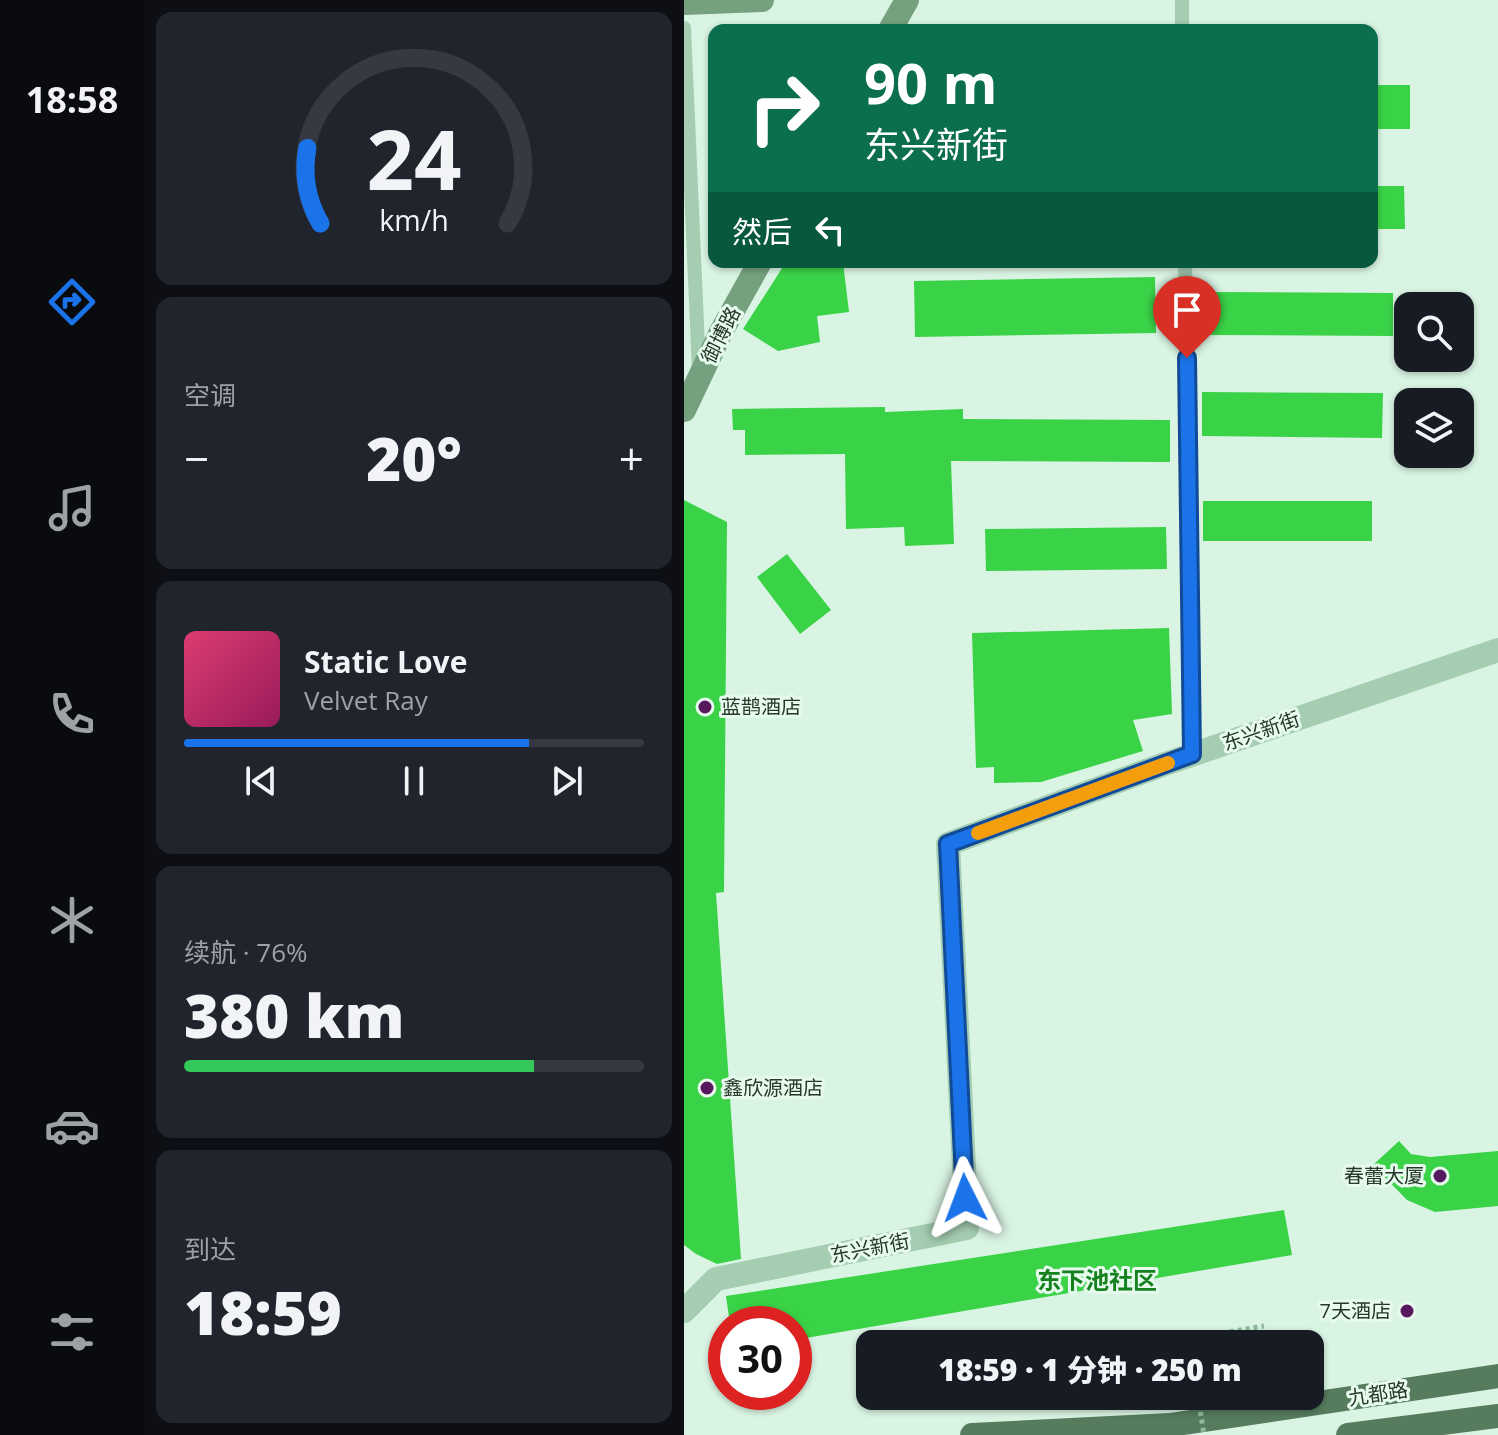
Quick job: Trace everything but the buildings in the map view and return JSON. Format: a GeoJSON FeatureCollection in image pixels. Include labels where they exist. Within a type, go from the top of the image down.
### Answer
{"type":"FeatureCollection","features":[{"type":"Feature","properties":{"kind":"main road","name":"九都路"},"geometry":{"type":"LineString","coordinates":[[972,1435],[1170,1425],[1498,1376]]}},
{"type":"Feature","properties":{"kind":"main road","name":"九都路"},"geometry":{"type":"LineString","coordinates":[[1360,1434],[1498,1416]]}},
{"type":"Feature","properties":{"kind":"street"},"geometry":{"type":"LineString","coordinates":[[684,3],[762,0]]}},
{"type":"Feature","properties":{"kind":"street"},"geometry":{"type":"LineString","coordinates":[[893,24],[907,0]]}},
{"type":"Feature","properties":{"kind":"street","name":"御博路"},"geometry":{"type":"LineString","coordinates":[[684,410],[721,332],[757,268]]}},
{"type":"Feature","properties":{"kind":"street","name":"东兴新街"},"geometry":{"type":"LineString","coordinates":[[684,1311],[716,1279],[967,1228],[948,844],[1192,754],[1498,650]]}},
{"type":"Feature","properties":{"kind":"lane"},"geometry":{"type":"LineString","coordinates":[[1182,0],[1182,24]]}},
{"type":"Feature","properties":{"kind":"lane"},"geometry":{"type":"LineString","coordinates":[[684,28],[699,378]]}},
{"type":"Feature","properties":{"kind":"lane"},"geometry":{"type":"LineString","coordinates":[[1185,268],[1192,754]]}},
{"type":"Feature","properties":{"kind":"path"},"geometry":{"type":"LineString","coordinates":[[1244,1330],[1264,1326]]}},
{"type":"Feature","properties":{"kind":"path"},"geometry":{"type":"LineString","coordinates":[[1200,1410],[1204,1435]]}},
{"type":"Feature","properties":{"kind":"slow traffic"},"geometry":{"type":"LineString","coordinates":[[978,833],[1168,763]]}},
{"type":"Feature","properties":{"kind":"place","name":"蓝鹊酒店"},"geometry":{"type":"Point","coordinates":[705,707]}},
{"type":"Feature","properties":{"kind":"place","name":"鑫欣源酒店"},"geometry":{"type":"Point","coordinates":[707,1088]}},
{"type":"Feature","properties":{"kind":"place","name":"春蕾大厦"},"geometry":{"type":"Point","coordinates":[1440,1176]}},
{"type":"Feature","properties":{"kind":"place","name":"7天酒店"},"geometry":{"type":"Point","coordinates":[1407,1311]}},
{"type":"Feature","properties":{"kind":"district","name":"东下池社区"},"geometry":{"type":"Point","coordinates":[1097,1281]}},
{"type":"Feature","properties":{"kind":"route"},"geometry":{"type":"LineString","coordinates":[[965,1198],[948,844],[1192,754],[1187,358]]}}]}
